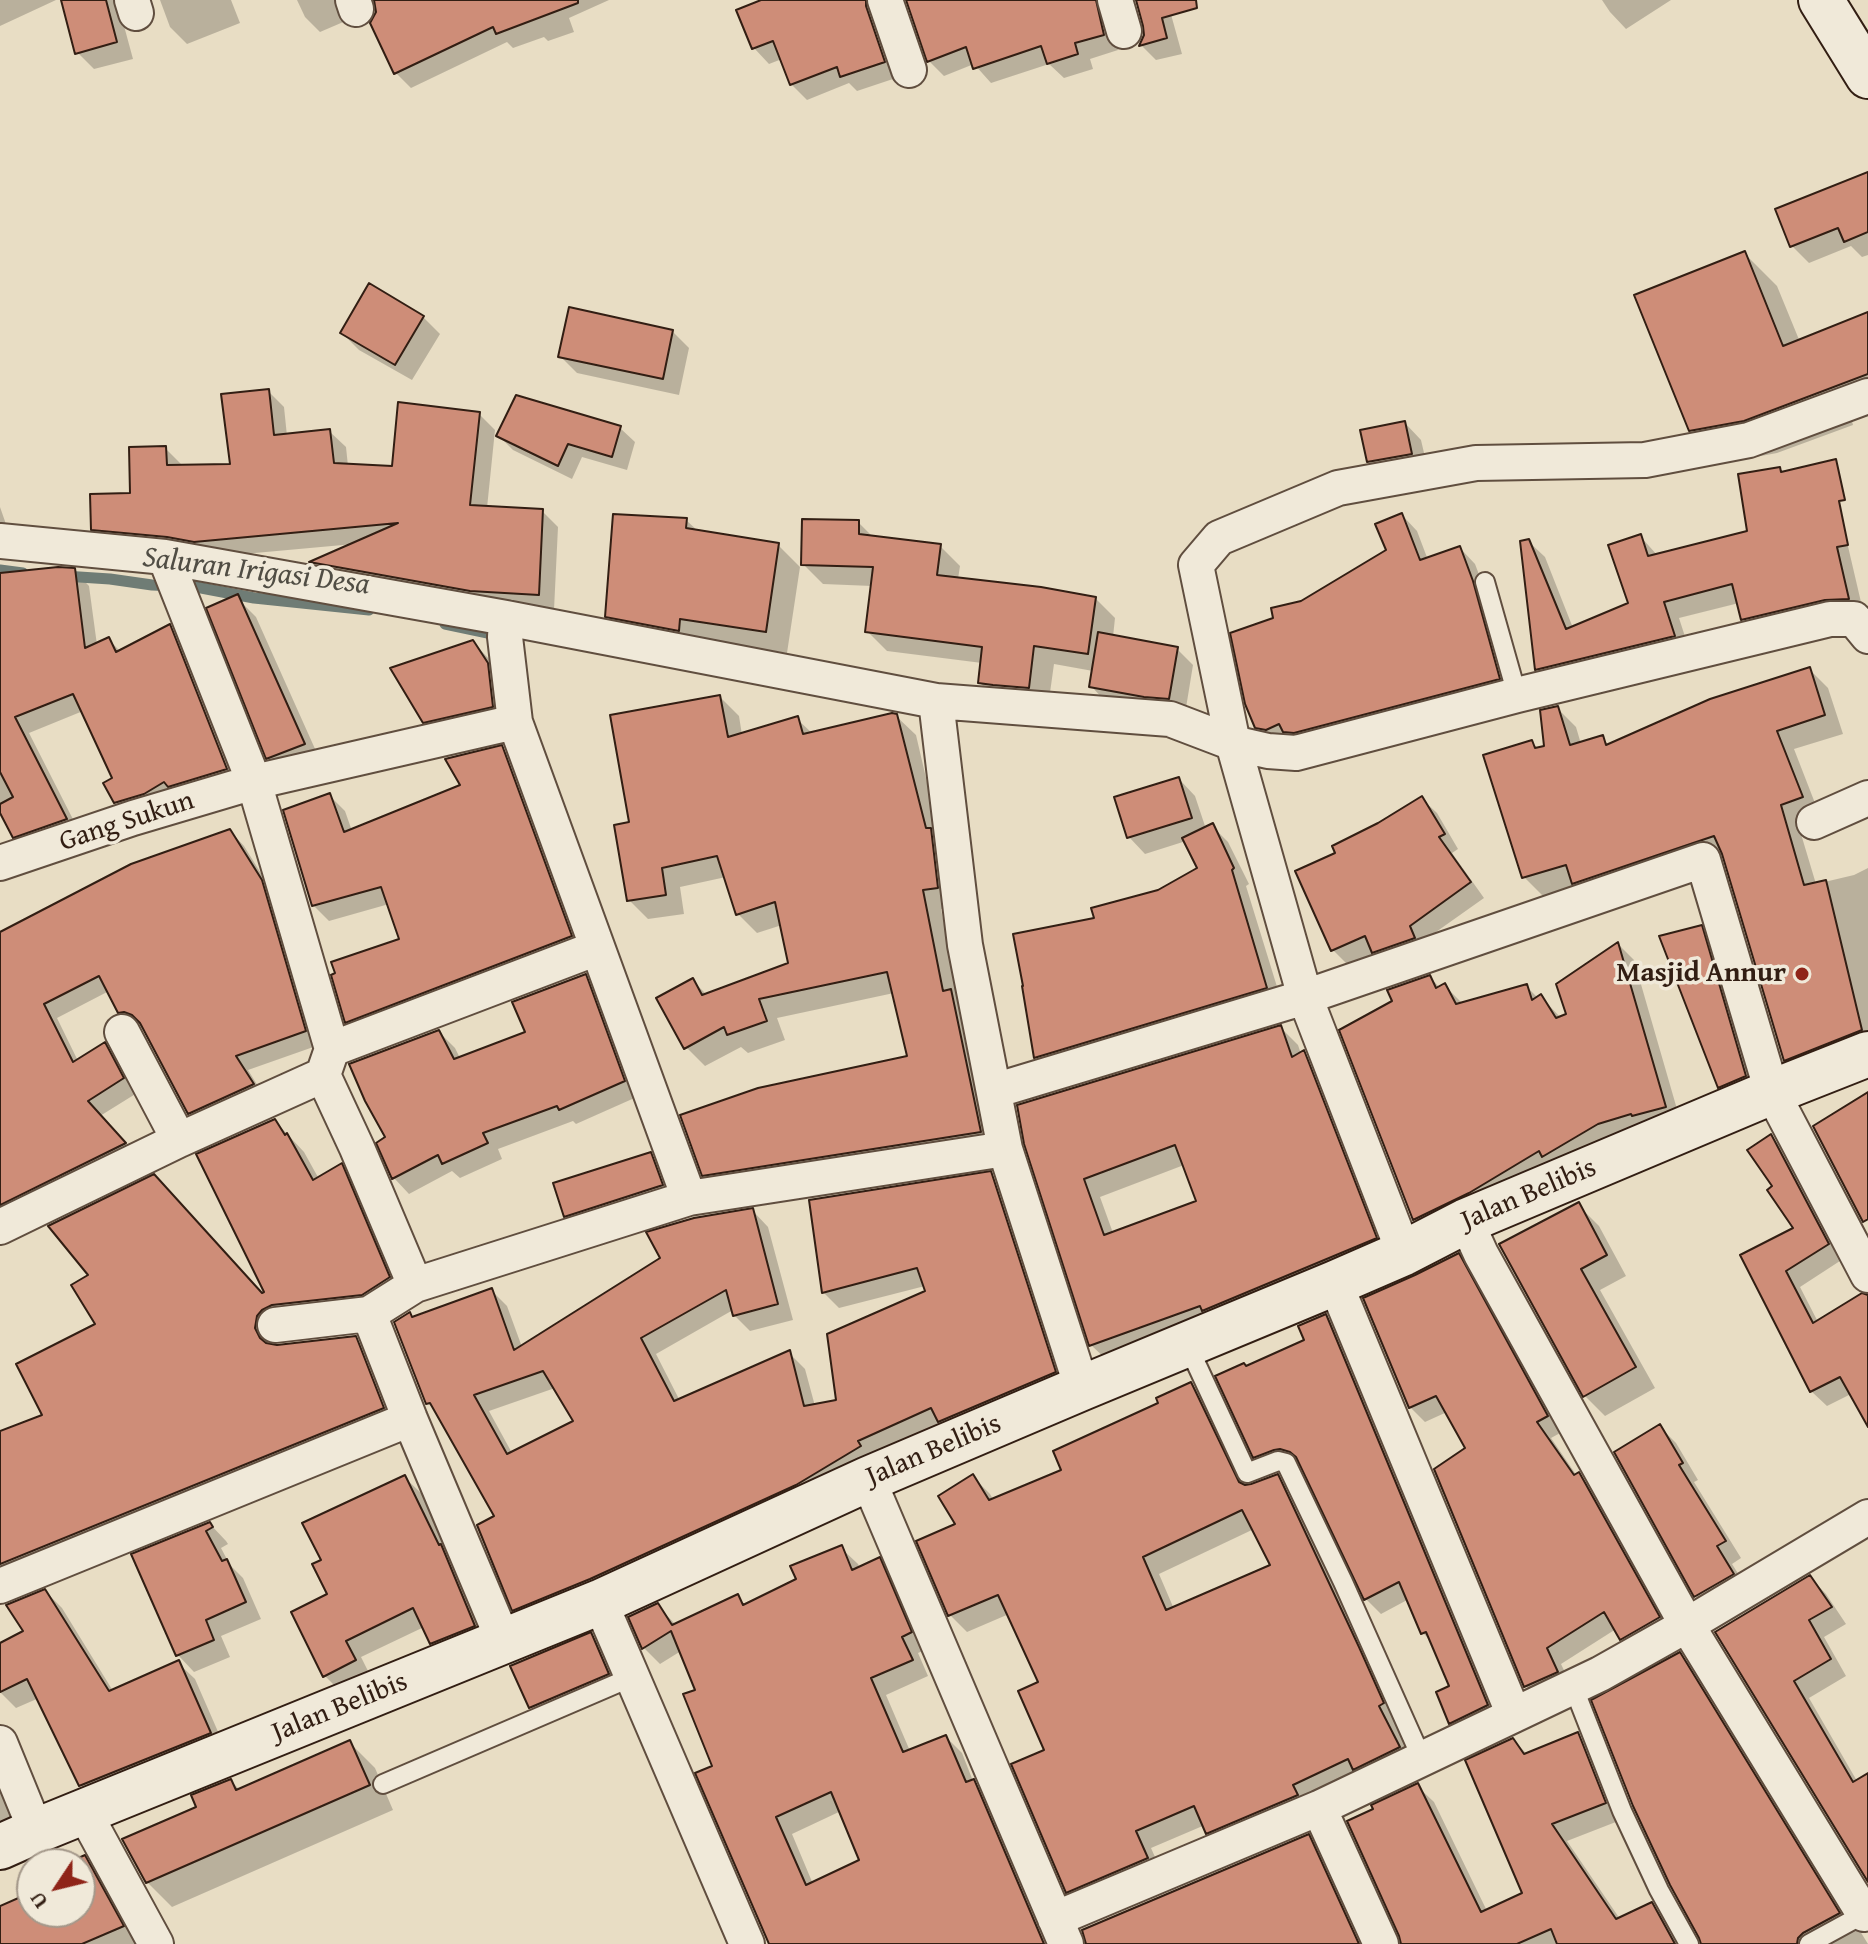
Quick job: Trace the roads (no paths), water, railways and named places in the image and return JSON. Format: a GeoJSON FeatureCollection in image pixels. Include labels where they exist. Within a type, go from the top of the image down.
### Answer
{"type":"FeatureCollection","features":[{"type":"Feature","properties":{"kind":"street"},"geometry":{"type":"LineString","coordinates":[[885,0],[909,70]]}},
{"type":"Feature","properties":{"kind":"street"},"geometry":{"type":"LineString","coordinates":[[1821,0],[1868,76]]}},
{"type":"Feature","properties":{"kind":"street"},"geometry":{"type":"LineString","coordinates":[[1404,1253],[1305,997],[1233,743],[1196,565],[1219,538],[1338,488],[1476,463],[1645,460],[1749,440],[1868,396]]}},
{"type":"Feature","properties":{"kind":"street"},"geometry":{"type":"LineString","coordinates":[[0,541],[165,557],[506,618],[936,701],[1170,719],[1233,743],[1268,751],[1296,753],[1517,695],[1830,619],[1854,619],[1868,636]]}},
{"type":"Feature","properties":{"kind":"street"},"geometry":{"type":"LineString","coordinates":[[165,557],[254,782],[327,1062],[357,1148],[415,1285]]}},
{"type":"Feature","properties":{"kind":"street"},"geometry":{"type":"LineString","coordinates":[[506,618],[505,637],[515,722],[689,1198]]}},
{"type":"Feature","properties":{"kind":"street"},"geometry":{"type":"LineString","coordinates":[[936,701],[965,945],[1005,1149],[1082,1388]]}},
{"type":"Feature","properties":{"kind":"street","name":"Gang Sukun"},"geometry":{"type":"LineString","coordinates":[[0,863],[133,818],[254,782],[515,722]]}},
{"type":"Feature","properties":{"kind":"street"},"geometry":{"type":"LineString","coordinates":[[1814,822],[1868,798]]}},
{"type":"Feature","properties":{"kind":"street"},"geometry":{"type":"LineString","coordinates":[[994,1091],[1305,997],[1703,860],[1772,1092],[1868,1275]]}},
{"type":"Feature","properties":{"kind":"street"},"geometry":{"type":"LineString","coordinates":[[0,1227],[179,1140],[327,1062],[597,948]]}},
{"type":"Feature","properties":{"kind":"street"},"geometry":{"type":"LineString","coordinates":[[122,1032],[179,1140]]}},
{"type":"Feature","properties":{"kind":"street","name":"Jalan Belibis"},"geometry":{"type":"LineString","coordinates":[[18,1839],[600,1602],[868,1479],[1335,1283],[1404,1253],[1466,1221],[1868,1054]]}},
{"type":"Feature","properties":{"kind":"street"},"geometry":{"type":"LineString","coordinates":[[275,1325],[369,1314],[415,1285],[689,1198],[1005,1149]]}},
{"type":"Feature","properties":{"kind":"street"},"geometry":{"type":"LineString","coordinates":[[1466,1221],[1481,1254],[1687,1625],[1864,1914]]}},
{"type":"Feature","properties":{"kind":"street"},"geometry":{"type":"LineString","coordinates":[[1335,1283],[1514,1715]]}},
{"type":"Feature","properties":{"kind":"street"},"geometry":{"type":"LineString","coordinates":[[369,1314],[504,1642]]}},
{"type":"Feature","properties":{"kind":"street"},"geometry":{"type":"LineString","coordinates":[[0,1586],[410,1419]]}},
{"type":"Feature","properties":{"kind":"street"},"geometry":{"type":"LineString","coordinates":[[868,1479],[1060,1932],[1600,1674],[1868,1517]]}},
{"type":"Feature","properties":{"kind":"street"},"geometry":{"type":"LineString","coordinates":[[600,1602],[747,1944]]}},
{"type":"Feature","properties":{"kind":"street"},"geometry":{"type":"LineString","coordinates":[[0,1743],[18,1839]]}},
{"type":"Feature","properties":{"kind":"street"},"geometry":{"type":"LineString","coordinates":[[1319,1808],[1381,1944]]}},
{"type":"Feature","properties":{"kind":"street"},"geometry":{"type":"LineString","coordinates":[[84,1812],[156,1944]]}},
{"type":"Feature","properties":{"kind":"lane"},"geometry":{"type":"LineString","coordinates":[[1485,582],[1517,695]]}},
{"type":"Feature","properties":{"kind":"lane"},"geometry":{"type":"LineString","coordinates":[[1187,1344],[1247,1473],[1278,1461],[1286,1463],[1422,1759]]}},
{"type":"Feature","properties":{"kind":"lane"},"geometry":{"type":"LineString","coordinates":[[383,1784],[632,1677]]}},
{"type":"Feature","properties":{"kind":"lane"},"geometry":{"type":"LineString","coordinates":[[1573,1686],[1622,1811],[1659,1890],[1689,1944]]}},
{"type":"Feature","properties":{"kind":"lane"},"geometry":{"type":"LineString","coordinates":[[1809,1944],[1864,1914]]}},
{"type":"Feature","properties":{"kind":"waterway","name":"Saluran Irigasi Desa"},"geometry":{"type":"LineString","coordinates":[[0,570],[23,573]]}},
{"type":"Feature","properties":{"kind":"waterway","name":"Saluran Irigasi Desa"},"geometry":{"type":"LineString","coordinates":[[64,576],[196,587],[254,598],[369,610]]}},
{"type":"Feature","properties":{"kind":"waterway","name":"Saluran Irigasi Desa"},"geometry":{"type":"LineString","coordinates":[[445,624],[502,636]]}},
{"type":"Feature","properties":{"kind":"place","name":"Masjid Annur"},"geometry":{"type":"Point","coordinates":[1802,974]}}]}
